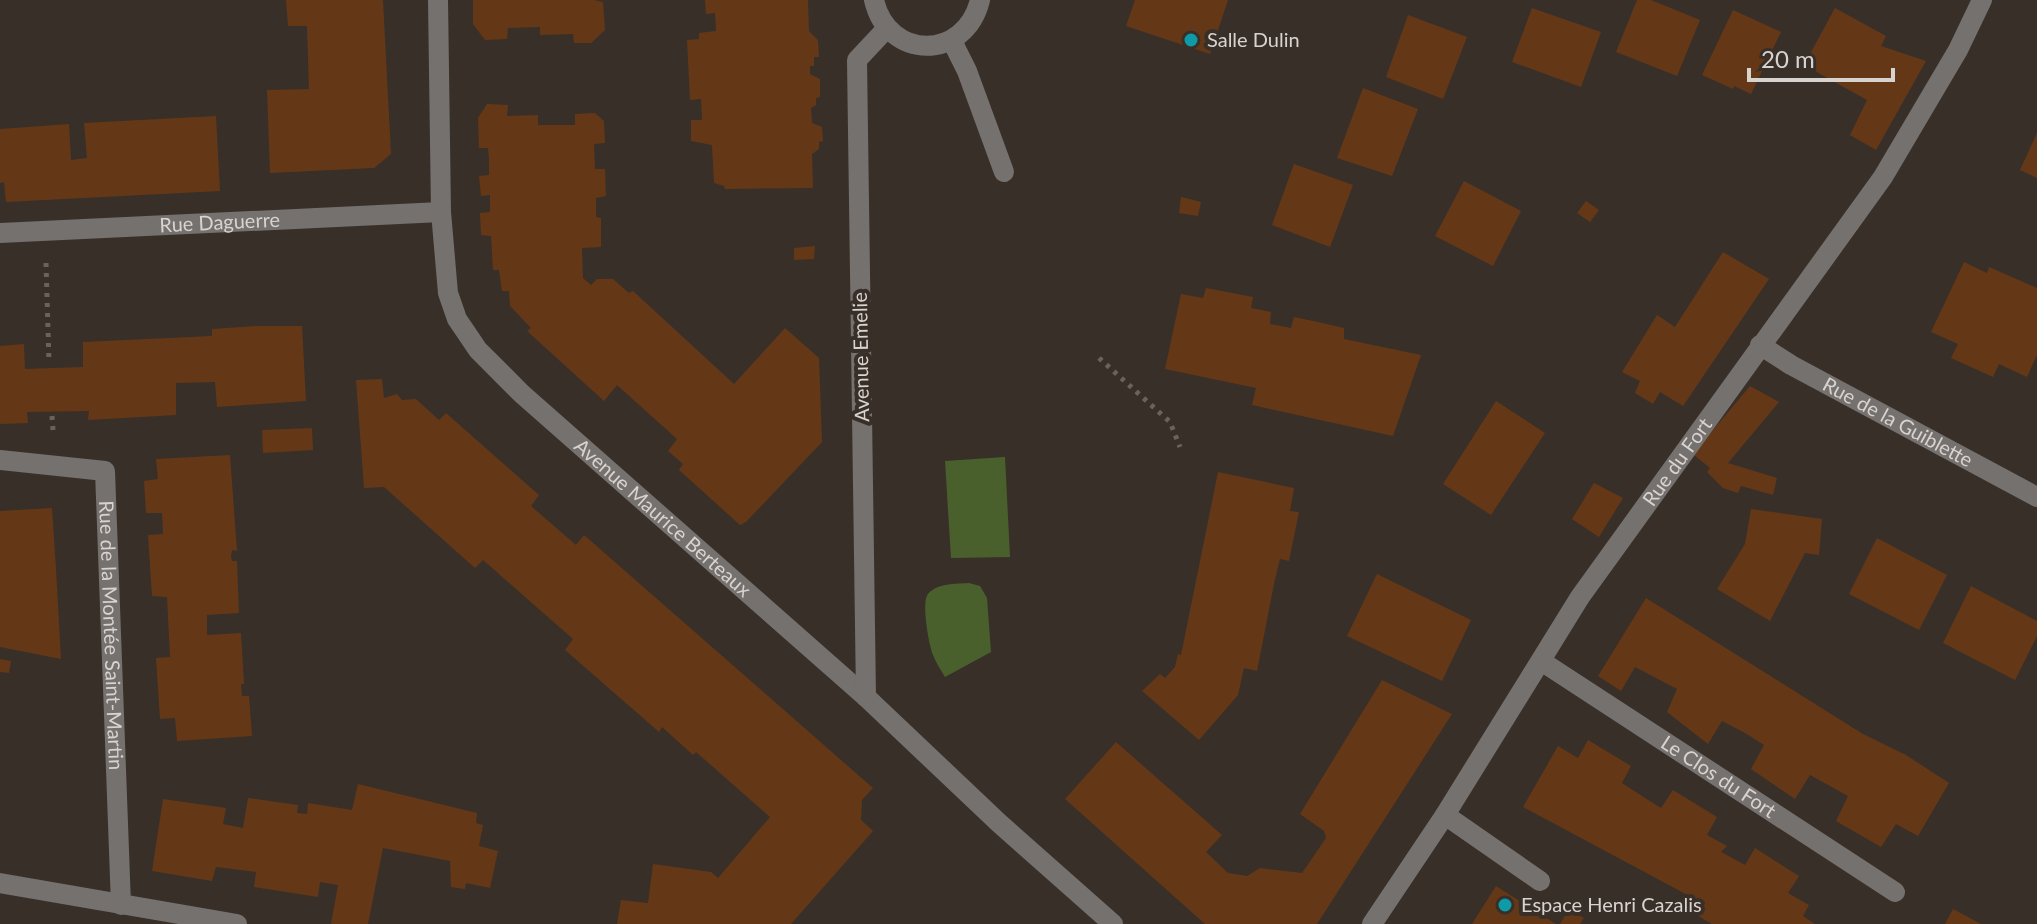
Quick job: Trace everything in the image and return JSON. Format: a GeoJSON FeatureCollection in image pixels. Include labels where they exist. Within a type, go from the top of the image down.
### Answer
{"type":"FeatureCollection","features":[{"type":"Feature","properties":{"kind":"street","name":"Avenue Maurice Berteaux"},"geometry":{"type":"LineString","coordinates":[[438,0],[441,212],[448,293],[457,319],[478,350],[522,394],[866,697],[999,823],[1090,917],[1113,924]]}},
{"type":"Feature","properties":{"kind":"street"},"geometry":{"type":"LineString","coordinates":[[874,0],[877,14],[900,39],[916,45],[934,46],[952,41],[967,29],[980,0]]}},
{"type":"Feature","properties":{"kind":"street","name":"Rue du Fort"},"geometry":{"type":"LineString","coordinates":[[1372,924],[1445,815],[1580,597],[1883,177],[1958,50],[1982,0]]}},
{"type":"Feature","properties":{"kind":"street","name":"Avenue Emelie"},"geometry":{"type":"LineString","coordinates":[[866,697],[857,60],[887,28]]}},
{"type":"Feature","properties":{"kind":"street"},"geometry":{"type":"LineString","coordinates":[[952,41],[967,71],[1004,172]]}},
{"type":"Feature","properties":{"kind":"street","name":"Rue Daguerre"},"geometry":{"type":"LineString","coordinates":[[0,233],[441,212]]}},
{"type":"Feature","properties":{"kind":"street","name":"Rue de la Guiblette"},"geometry":{"type":"LineString","coordinates":[[1760,345],[1791,365],[2037,497]]}},
{"type":"Feature","properties":{"kind":"street","name":"Rue de la Montée Saint-Martin"},"geometry":{"type":"LineString","coordinates":[[0,460],[105,471],[121,905]]}},
{"type":"Feature","properties":{"kind":"street","name":"Le Clos du Fort"},"geometry":{"type":"LineString","coordinates":[[1541,661],[1895,892]]}},
{"type":"Feature","properties":{"kind":"street"},"geometry":{"type":"LineString","coordinates":[[1445,815],[1540,881]]}},
{"type":"Feature","properties":{"kind":"street"},"geometry":{"type":"LineString","coordinates":[[0,883],[237,924]]}},
{"type":"Feature","properties":{"kind":"path"},"geometry":{"type":"LineString","coordinates":[[45,231],[49,362]]}},
{"type":"Feature","properties":{"kind":"path"},"geometry":{"type":"LineString","coordinates":[[1099,358],[1170,422],[1180,447]]}},
{"type":"Feature","properties":{"kind":"green space"},"geometry":{"type":"Polygon","coordinates":[[[1005,457],[1010,557],[951,558],[945,461],[1005,457]]]}},
{"type":"Feature","properties":{"kind":"green space"},"geometry":{"type":"Polygon","coordinates":[[[969,583],[980,586],[987,598],[991,652],[945,677],[934,658],[930,642],[926,599],[936,588],[969,583]]]}},
{"type":"Feature","properties":{"kind":"building"},"geometry":{"type":"Polygon","coordinates":[[[286,0],[383,0],[391,154],[374,168],[270,173],[267,90],[309,89],[307,26],[288,26],[286,0]]]}},
{"type":"Feature","properties":{"kind":"building"},"geometry":{"type":"Polygon","coordinates":[[[473,0],[603,2],[605,30],[591,43],[574,43],[573,34],[540,35],[540,27],[508,28],[507,39],[485,40],[473,24],[473,0]]]}},
{"type":"Feature","properties":{"kind":"building"},"geometry":{"type":"Polygon","coordinates":[[[705,0],[808,0],[809,31],[818,40],[819,57],[814,57],[810,74],[820,79],[820,97],[816,98],[816,105],[811,108],[812,123],[822,127],[823,141],[819,142],[819,149],[812,154],[813,188],[725,189],[714,183],[712,145],[691,141],[691,120],[702,120],[701,99],[690,100],[687,40],[699,39],[699,33],[716,31],[715,13],[706,14],[705,0]]]}},
{"type":"Feature","properties":{"kind":"building","name":"Salle Dulin"},"geometry":{"type":"Polygon","coordinates":[[[1135,0],[1228,0],[1210,54],[1126,26],[1135,0]]]}},
{"type":"Feature","properties":{"kind":"building"},"geometry":{"type":"Polygon","coordinates":[[[1637,0],[1651,0],[1700,20],[1677,76],[1616,52],[1637,0]]]}},
{"type":"Feature","properties":{"kind":"building"},"geometry":{"type":"Polygon","coordinates":[[[1532,8],[1601,32],[1581,87],[1512,62],[1532,8]]]}},
{"type":"Feature","properties":{"kind":"building"},"geometry":{"type":"Polygon","coordinates":[[[1835,8],[1886,36],[1881,46],[1926,61],[1876,150],[1850,135],[1867,100],[1804,65],[1835,8]]]}},
{"type":"Feature","properties":{"kind":"building"},"geometry":{"type":"Polygon","coordinates":[[[1733,10],[1781,32],[1751,94],[1702,75],[1733,10]]]}},
{"type":"Feature","properties":{"kind":"building"},"geometry":{"type":"Polygon","coordinates":[[[1408,15],[1467,37],[1443,99],[1386,77],[1408,15]]]}},
{"type":"Feature","properties":{"kind":"building"},"geometry":{"type":"Polygon","coordinates":[[[1363,88],[1418,109],[1392,176],[1337,158],[1363,88]]]}},
{"type":"Feature","properties":{"kind":"building"},"geometry":{"type":"Polygon","coordinates":[[[487,104],[508,105],[507,116],[538,115],[538,125],[575,125],[575,114],[595,113],[604,121],[605,143],[594,144],[595,169],[605,169],[606,196],[596,198],[596,217],[601,218],[601,247],[582,248],[583,278],[591,285],[597,279],[613,279],[629,293],[633,291],[734,384],[785,328],[819,358],[822,442],[746,522],[740,525],[679,470],[683,464],[668,451],[677,439],[617,385],[604,401],[527,331],[531,328],[510,306],[509,291],[502,291],[499,270],[493,270],[491,236],[481,235],[480,213],[490,212],[490,195],[481,196],[479,176],[489,175],[489,159],[488,148],[479,148],[478,118],[487,104]]]}},
{"type":"Feature","properties":{"kind":"building"},"geometry":{"type":"Polygon","coordinates":[[[216,116],[220,191],[6,202],[4,182],[0,183],[0,129],[69,124],[71,160],[87,158],[84,123],[216,116]]]}},
{"type":"Feature","properties":{"kind":"building"},"geometry":{"type":"Polygon","coordinates":[[[2037,133],[2037,178],[2020,170],[2037,133]]]}},
{"type":"Feature","properties":{"kind":"building"},"geometry":{"type":"Polygon","coordinates":[[[1294,164],[1353,185],[1330,247],[1272,225],[1294,164]]]}},
{"type":"Feature","properties":{"kind":"building"},"geometry":{"type":"Polygon","coordinates":[[[1464,181],[1521,211],[1493,266],[1435,236],[1464,181]]]}},
{"type":"Feature","properties":{"kind":"building"},"geometry":{"type":"Polygon","coordinates":[[[1181,197],[1201,202],[1198,216],[1179,213],[1181,197]]]}},
{"type":"Feature","properties":{"kind":"building"},"geometry":{"type":"Polygon","coordinates":[[[1586,201],[1599,210],[1590,222],[1577,213],[1586,201]]]}},
{"type":"Feature","properties":{"kind":"building"},"geometry":{"type":"Polygon","coordinates":[[[815,246],[814,259],[794,260],[794,248],[815,246]]]}},
{"type":"Feature","properties":{"kind":"building"},"geometry":{"type":"Polygon","coordinates":[[[1723,252],[1769,279],[1683,406],[1660,392],[1653,404],[1635,393],[1640,381],[1622,372],[1657,315],[1675,327],[1723,252]]]}},
{"type":"Feature","properties":{"kind":"building"},"geometry":{"type":"Polygon","coordinates":[[[1964,262],[1987,273],[1989,267],[2037,288],[2037,355],[2027,377],[1999,364],[1993,377],[1951,358],[1958,344],[1931,332],[1964,262]]]}},
{"type":"Feature","properties":{"kind":"building"},"geometry":{"type":"Polygon","coordinates":[[[1206,288],[1253,297],[1251,308],[1271,312],[1270,324],[1291,328],[1294,317],[1344,328],[1344,339],[1421,355],[1393,436],[1252,405],[1256,388],[1165,369],[1181,294],[1203,298],[1206,288]]]}},
{"type":"Feature","properties":{"kind":"building"},"geometry":{"type":"Polygon","coordinates":[[[302,326],[306,401],[217,407],[215,382],[176,383],[176,415],[88,420],[89,411],[27,412],[28,423],[0,424],[0,346],[24,344],[25,369],[83,367],[83,342],[212,336],[212,329],[302,326]]]}},
{"type":"Feature","properties":{"kind":"building"},"geometry":{"type":"Polygon","coordinates":[[[382,379],[384,398],[397,394],[402,400],[416,399],[439,420],[446,413],[539,495],[531,506],[576,545],[584,535],[873,788],[862,800],[861,820],[873,831],[791,924],[617,924],[621,900],[648,903],[653,864],[711,872],[718,878],[770,817],[696,752],[693,755],[662,727],[659,732],[565,650],[573,639],[483,560],[475,568],[384,487],[364,488],[356,380],[382,379]]]}},
{"type":"Feature","properties":{"kind":"building"},"geometry":{"type":"Polygon","coordinates":[[[1750,386],[1779,402],[1728,463],[1777,478],[1773,495],[1741,486],[1738,493],[1723,488],[1707,472],[1710,468],[1693,454],[1750,386]]]}},
{"type":"Feature","properties":{"kind":"building"},"geometry":{"type":"Polygon","coordinates":[[[1496,401],[1545,433],[1491,515],[1443,484],[1496,401]]]}},
{"type":"Feature","properties":{"kind":"building"},"geometry":{"type":"Polygon","coordinates":[[[312,428],[313,450],[263,453],[262,430],[312,428]]]}},
{"type":"Feature","properties":{"kind":"building"},"geometry":{"type":"Polygon","coordinates":[[[230,455],[237,551],[232,550],[231,556],[232,561],[237,561],[239,613],[207,615],[207,635],[241,633],[242,696],[249,696],[252,736],[177,741],[175,718],[160,719],[156,658],[170,657],[167,597],[152,596],[148,535],[163,534],[162,513],[146,513],[144,481],[158,479],[156,459],[230,455]]]}},
{"type":"Feature","properties":{"kind":"building"},"geometry":{"type":"Polygon","coordinates":[[[1218,472],[1294,488],[1290,511],[1299,512],[1289,561],[1280,559],[1257,671],[1244,668],[1238,695],[1199,740],[1142,691],[1160,674],[1165,678],[1175,667],[1178,654],[1181,655],[1218,472]]]}},
{"type":"Feature","properties":{"kind":"building"},"geometry":{"type":"Polygon","coordinates":[[[1594,483],[1623,498],[1599,537],[1572,519],[1594,483]]]}},
{"type":"Feature","properties":{"kind":"building"},"geometry":{"type":"Polygon","coordinates":[[[52,508],[61,659],[0,647],[0,511],[52,508]]]}},
{"type":"Feature","properties":{"kind":"building"},"geometry":{"type":"Polygon","coordinates":[[[1751,509],[1822,519],[1819,555],[1805,553],[1770,621],[1717,589],[1745,544],[1751,509]]]}},
{"type":"Feature","properties":{"kind":"building"},"geometry":{"type":"Polygon","coordinates":[[[1877,538],[1947,575],[1919,630],[1849,594],[1877,538]]]}},
{"type":"Feature","properties":{"kind":"building"},"geometry":{"type":"Polygon","coordinates":[[[1377,574],[1471,620],[1442,681],[1347,636],[1377,574]]]}},
{"type":"Feature","properties":{"kind":"building"},"geometry":{"type":"Polygon","coordinates":[[[1971,586],[2037,621],[2037,636],[2015,680],[1943,643],[1971,586]]]}},
{"type":"Feature","properties":{"kind":"building"},"geometry":{"type":"Polygon","coordinates":[[[1646,598],[1863,734],[1906,755],[1949,783],[1918,836],[1896,824],[1881,847],[1836,821],[1848,796],[1810,775],[1795,799],[1751,769],[1764,745],[1745,733],[1722,721],[1708,744],[1667,712],[1677,689],[1635,667],[1621,691],[1598,676],[1646,598]]]}},
{"type":"Feature","properties":{"kind":"building"},"geometry":{"type":"Polygon","coordinates":[[[0,659],[11,661],[9,673],[0,672],[0,659]]]}},
{"type":"Feature","properties":{"kind":"building"},"geometry":{"type":"Polygon","coordinates":[[[1382,680],[1452,714],[1317,924],[1205,924],[1065,799],[1116,742],[1222,835],[1206,852],[1228,873],[1247,876],[1260,868],[1302,873],[1326,838],[1324,831],[1300,814],[1382,680]]]}},
{"type":"Feature","properties":{"kind":"building"},"geometry":{"type":"Polygon","coordinates":[[[1588,740],[1631,766],[1622,783],[1661,808],[1673,790],[1717,817],[1707,835],[1727,846],[1721,852],[1745,865],[1755,848],[1799,876],[1788,893],[1809,905],[1803,916],[1815,924],[1712,924],[1688,910],[1695,899],[1523,807],[1558,746],[1578,758],[1588,740]]]}},
{"type":"Feature","properties":{"kind":"building"},"geometry":{"type":"Polygon","coordinates":[[[358,784],[477,813],[476,823],[483,825],[479,846],[498,851],[490,888],[466,883],[465,889],[451,887],[450,861],[383,848],[368,924],[331,924],[338,885],[320,882],[318,897],[254,887],[256,872],[216,867],[212,881],[152,871],[163,799],[226,808],[223,824],[243,828],[248,798],[298,805],[297,813],[307,814],[308,803],[352,810],[358,784]]]}},
{"type":"Feature","properties":{"kind":"building","name":"Espace Henri Cazalis"},"geometry":{"type":"Polygon","coordinates":[[[1496,886],[1556,924],[1472,924],[1496,886]]]}},
{"type":"Feature","properties":{"kind":"building","name":"Espace Henri Cazalis"},"geometry":{"type":"Polygon","coordinates":[[[1569,909],[1584,918],[1580,924],[1560,924],[1569,909]]]}},
{"type":"Feature","properties":{"kind":"building"},"geometry":{"type":"Polygon","coordinates":[[[1953,909],[1981,924],[1945,924],[1953,909]]]}},
{"type":"Feature","properties":{"kind":"place","name":"Salle Dulin"},"geometry":{"type":"Point","coordinates":[1191,40]}},
{"type":"Feature","properties":{"kind":"place","name":"Espace Henri Cazalis"},"geometry":{"type":"Point","coordinates":[1505,905]}}]}
